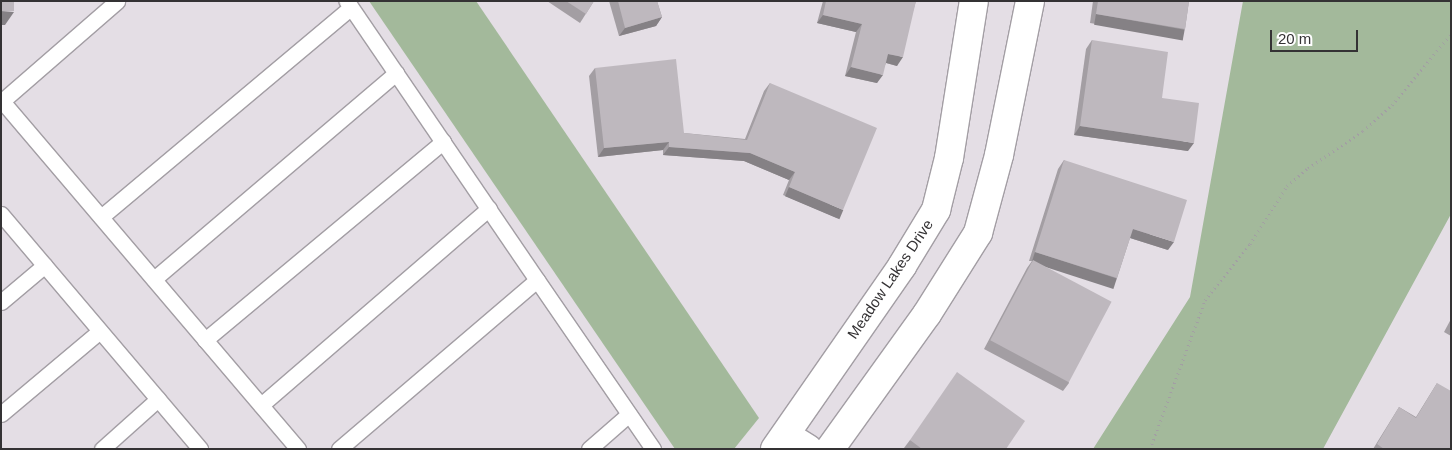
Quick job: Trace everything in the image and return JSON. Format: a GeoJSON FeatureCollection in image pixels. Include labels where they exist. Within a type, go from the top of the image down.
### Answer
{"type":"FeatureCollection","features":[{"type":"Feature","properties":{"kind":"street","name":"Meadow Lakes Drive"},"geometry":{"type":"LineString","coordinates":[[790,444],[936,210],[949,158],[974,1]]}},
{"type":"Feature","properties":{"kind":"street"},"geometry":{"type":"LineString","coordinates":[[830,449],[927,314],[978,233],[999,154],[1030,1]]}},
{"type":"Feature","properties":{"kind":"lane"},"geometry":{"type":"LineString","coordinates":[[117,1],[2,101],[298,449]]}},
{"type":"Feature","properties":{"kind":"lane"},"geometry":{"type":"LineString","coordinates":[[101,217],[349,4],[653,449]]}},
{"type":"Feature","properties":{"kind":"lane"},"geometry":{"type":"LineString","coordinates":[[154,279],[396,73]]}},
{"type":"Feature","properties":{"kind":"lane"},"geometry":{"type":"LineString","coordinates":[[205,340],[443,142]]}},
{"type":"Feature","properties":{"kind":"lane"},"geometry":{"type":"LineString","coordinates":[[260,405],[489,208]]}},
{"type":"Feature","properties":{"kind":"lane"},"geometry":{"type":"LineString","coordinates":[[1,214],[200,449]]}},
{"type":"Feature","properties":{"kind":"lane"},"geometry":{"type":"LineString","coordinates":[[1,302],[44,265]]}},
{"type":"Feature","properties":{"kind":"lane"},"geometry":{"type":"LineString","coordinates":[[339,449],[537,280]]}},
{"type":"Feature","properties":{"kind":"lane"},"geometry":{"type":"LineString","coordinates":[[1,414],[100,331]]}},
{"type":"Feature","properties":{"kind":"lane"},"geometry":{"type":"LineString","coordinates":[[102,449],[158,399]]}},
{"type":"Feature","properties":{"kind":"lane"},"geometry":{"type":"LineString","coordinates":[[588,449],[629,414]]}},
{"type":"Feature","properties":{"kind":"path"},"geometry":{"type":"LineString","coordinates":[[1150,449],[1205,300],[1250,244],[1287,186],[1308,168],[1363,131],[1392,105],[1451,34]]}},
{"type":"Feature","properties":{"kind":"green space"},"geometry":{"type":"Polygon","coordinates":[[[369,1],[476,1],[759,418],[734,449],[675,449],[369,1]]]}},
{"type":"Feature","properties":{"kind":"green space"},"geometry":{"type":"Polygon","coordinates":[[[1243,1],[1451,1],[1451,214],[1323,449],[1093,449],[1190,297],[1243,1]]]}},
{"type":"Feature","properties":{"kind":"building"},"geometry":{"type":"Polygon","coordinates":[[[1,1],[14,1],[14,11],[1,11],[1,1]]]}},
{"type":"Feature","properties":{"kind":"building"},"geometry":{"type":"Polygon","coordinates":[[[566,1],[594,1],[586,14],[566,1]]]}},
{"type":"Feature","properties":{"kind":"building"},"geometry":{"type":"Polygon","coordinates":[[[618,1],[657,1],[662,17],[625,28],[618,1]]]}},
{"type":"Feature","properties":{"kind":"building"},"geometry":{"type":"Polygon","coordinates":[[[826,1],[916,1],[903,57],[888,54],[883,75],[851,67],[862,24],[823,15],[826,1]]]}},
{"type":"Feature","properties":{"kind":"building"},"geometry":{"type":"Polygon","coordinates":[[[1098,1],[1189,1],[1185,29],[1096,14],[1098,1]]]}},
{"type":"Feature","properties":{"kind":"building"},"geometry":{"type":"Polygon","coordinates":[[[1092,40],[1168,52],[1162,98],[1199,103],[1194,143],[1080,126],[1092,40]]]}},
{"type":"Feature","properties":{"kind":"building"},"geometry":{"type":"Polygon","coordinates":[[[676,59],[684,133],[747,140],[770,83],[877,128],[843,210],[789,187],[795,172],[750,153],[669,147],[669,142],[604,148],[595,68],[676,59]]]}},
{"type":"Feature","properties":{"kind":"building"},"geometry":{"type":"Polygon","coordinates":[[[1064,160],[1187,200],[1174,242],[1133,229],[1117,278],[1035,252],[1064,160]]]}},
{"type":"Feature","properties":{"kind":"building"},"geometry":{"type":"Polygon","coordinates":[[[1033,260],[1112,302],[1069,382],[990,340],[1033,260]]]}},
{"type":"Feature","properties":{"kind":"building"},"geometry":{"type":"Polygon","coordinates":[[[957,372],[1025,421],[1006,449],[922,449],[910,440],[957,372]]]}},
{"type":"Feature","properties":{"kind":"building"},"geometry":{"type":"Polygon","coordinates":[[[1437,383],[1451,391],[1451,449],[1384,449],[1377,444],[1399,407],[1416,418],[1437,383]]]}}]}
